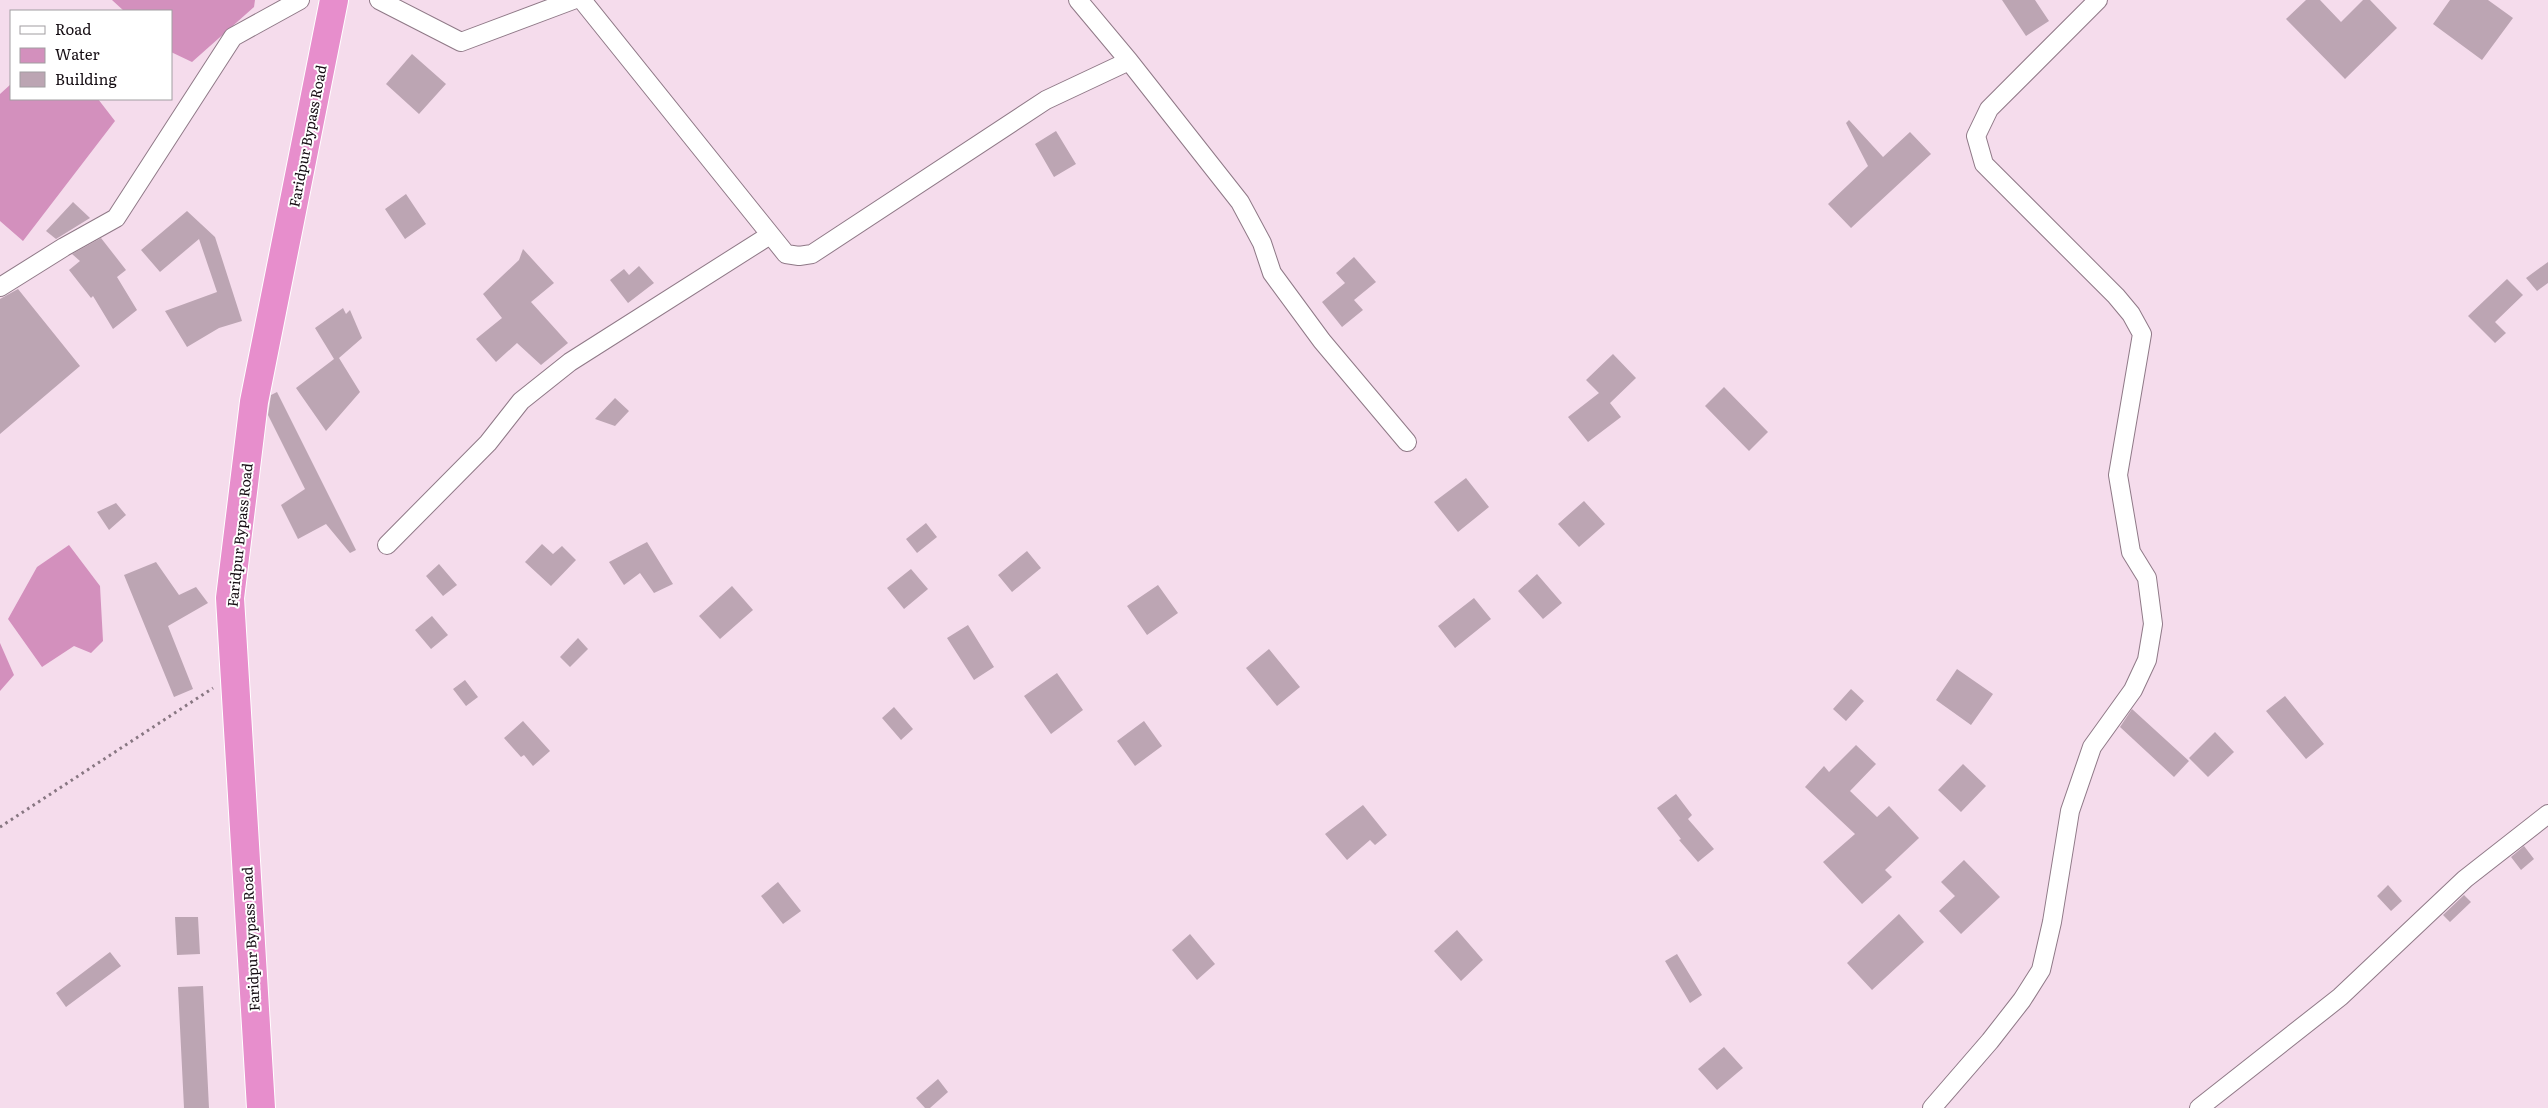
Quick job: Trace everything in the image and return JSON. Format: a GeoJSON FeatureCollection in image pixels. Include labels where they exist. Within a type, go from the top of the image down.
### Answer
{"type":"FeatureCollection","features":[{"type":"Feature","properties":{"kind":"highway","name":"Faridpur Bypass Road"},"geometry":{"type":"LineString","coordinates":[[260,1108],[230,598],[254,402],[334,0]]}},
{"type":"Feature","properties":{"kind":"street"},"geometry":{"type":"LineString","coordinates":[[0,287],[64,247],[116,218],[233,37],[300,0]]}},
{"type":"Feature","properties":{"kind":"street"},"geometry":{"type":"LineString","coordinates":[[379,0],[461,42],[573,0]]}},
{"type":"Feature","properties":{"kind":"street"},"geometry":{"type":"LineString","coordinates":[[582,0],[786,254],[799,256],[812,254],[1046,100],[1130,61]]}},
{"type":"Feature","properties":{"kind":"street"},"geometry":{"type":"LineString","coordinates":[[1078,0],[1130,61],[1240,202],[1262,243],[1272,273],[1316,333],[1407,442]]}},
{"type":"Feature","properties":{"kind":"street"},"geometry":{"type":"LineString","coordinates":[[1932,1108],[1990,1041],[2022,1000],[2041,970],[2052,922],[2070,811],[2092,746],[2132,690],[2147,660],[2153,624],[2147,578],[2131,552],[2118,475],[2142,334],[2131,314],[2116,296],[1984,164],[1976,136],[1989,109],[2098,0]]}},
{"type":"Feature","properties":{"kind":"street"},"geometry":{"type":"LineString","coordinates":[[387,545],[488,443],[521,401],[570,362],[770,235]]}},
{"type":"Feature","properties":{"kind":"street"},"geometry":{"type":"LineString","coordinates":[[2199,1108],[2340,997],[2465,879],[2548,814]]}},
{"type":"Feature","properties":{"kind":"path"},"geometry":{"type":"LineString","coordinates":[[0,827],[235,675]]}},
{"type":"Feature","properties":{"kind":"water"},"geometry":{"type":"Polygon","coordinates":[[[112,0],[255,0],[254,7],[192,62],[172,52],[172,10],[123,10],[112,0]]]}},
{"type":"Feature","properties":{"kind":"water"},"geometry":{"type":"Polygon","coordinates":[[[10,85],[10,100],[99,100],[115,121],[23,241],[0,221],[0,94],[10,85]]]}},
{"type":"Feature","properties":{"kind":"water"},"geometry":{"type":"Polygon","coordinates":[[[69,545],[100,586],[103,641],[91,653],[74,646],[42,667],[8,619],[37,567],[69,545]]]}},
{"type":"Feature","properties":{"kind":"water"},"geometry":{"type":"Polygon","coordinates":[[[0,643],[14,675],[0,691],[0,643]]]}},
{"type":"Feature","properties":{"kind":"building"},"geometry":{"type":"Polygon","coordinates":[[[2002,0],[2035,0],[2049,21],[2026,36],[2002,0]]]}},
{"type":"Feature","properties":{"kind":"building"},"geometry":{"type":"Polygon","coordinates":[[[2306,0],[2320,0],[2341,22],[2363,0],[2370,0],[2397,28],[2345,79],[2286,19],[2306,0]]]}},
{"type":"Feature","properties":{"kind":"building"},"geometry":{"type":"Polygon","coordinates":[[[2450,0],[2488,0],[2513,18],[2482,60],[2433,24],[2450,0]]]}},
{"type":"Feature","properties":{"kind":"building"},"geometry":{"type":"Polygon","coordinates":[[[412,54],[446,84],[419,114],[386,84],[412,54]]]}},
{"type":"Feature","properties":{"kind":"building"},"geometry":{"type":"Polygon","coordinates":[[[1849,120],[1883,157],[1910,132],[1931,154],[1851,228],[1828,204],[1868,166],[1846,123],[1849,120]]]}},
{"type":"Feature","properties":{"kind":"building"},"geometry":{"type":"Polygon","coordinates":[[[1056,131],[1076,164],[1054,177],[1035,144],[1056,131]]]}},
{"type":"Feature","properties":{"kind":"building"},"geometry":{"type":"Polygon","coordinates":[[[406,194],[426,224],[405,239],[385,209],[406,194]]]}},
{"type":"Feature","properties":{"kind":"building"},"geometry":{"type":"Polygon","coordinates":[[[73,202],[90,218],[56,239],[46,231],[73,202]]]}},
{"type":"Feature","properties":{"kind":"building"},"geometry":{"type":"Polygon","coordinates":[[[187,211],[215,237],[242,321],[219,328],[187,347],[165,311],[217,292],[199,239],[160,272],[141,250],[187,211]]]}},
{"type":"Feature","properties":{"kind":"building"},"geometry":{"type":"Polygon","coordinates":[[[101,238],[126,270],[117,277],[137,310],[113,329],[93,296],[91,298],[69,270],[80,261],[72,254],[101,238]]]}},
{"type":"Feature","properties":{"kind":"building"},"geometry":{"type":"Polygon","coordinates":[[[523,249],[554,283],[531,302],[568,343],[541,365],[517,343],[496,362],[476,339],[502,318],[483,294],[519,260],[523,249]]]}},
{"type":"Feature","properties":{"kind":"building"},"geometry":{"type":"Polygon","coordinates":[[[1354,257],[1376,282],[1354,300],[1363,310],[1342,327],[1322,302],[1345,283],[1336,273],[1354,257]]]}},
{"type":"Feature","properties":{"kind":"building"},"geometry":{"type":"Polygon","coordinates":[[[2548,262],[2548,283],[2537,291],[2526,278],[2548,262]]]}},
{"type":"Feature","properties":{"kind":"building"},"geometry":{"type":"Polygon","coordinates":[[[639,266],[654,283],[628,303],[610,280],[624,269],[629,275],[639,266]]]}},
{"type":"Feature","properties":{"kind":"building"},"geometry":{"type":"Polygon","coordinates":[[[2507,279],[2523,295],[2495,322],[2506,333],[2495,343],[2468,316],[2507,279]]]}},
{"type":"Feature","properties":{"kind":"building"},"geometry":{"type":"Polygon","coordinates":[[[18,289],[80,366],[0,434],[0,299],[18,289]]]}},
{"type":"Feature","properties":{"kind":"building"},"geometry":{"type":"Polygon","coordinates":[[[343,308],[346,314],[350,310],[362,338],[339,358],[360,392],[326,431],[296,388],[334,359],[315,328],[343,308]]]}},
{"type":"Feature","properties":{"kind":"building"},"geometry":{"type":"Polygon","coordinates":[[[1613,354],[1636,378],[1610,403],[1621,417],[1588,442],[1568,417],[1599,393],[1586,380],[1613,354]]]}},
{"type":"Feature","properties":{"kind":"building"},"geometry":{"type":"Polygon","coordinates":[[[1724,387],[1768,432],[1749,451],[1705,406],[1724,387]]]}},
{"type":"Feature","properties":{"kind":"building"},"geometry":{"type":"Polygon","coordinates":[[[277,392],[356,550],[350,553],[326,524],[298,539],[281,505],[305,489],[268,415],[271,395],[277,392]]]}},
{"type":"Feature","properties":{"kind":"building"},"geometry":{"type":"Polygon","coordinates":[[[615,398],[629,411],[615,426],[595,419],[615,398]]]}},
{"type":"Feature","properties":{"kind":"building"},"geometry":{"type":"Polygon","coordinates":[[[1466,478],[1489,507],[1458,532],[1434,502],[1466,478]]]}},
{"type":"Feature","properties":{"kind":"building"},"geometry":{"type":"Polygon","coordinates":[[[1584,501],[1605,524],[1579,547],[1558,524],[1584,501]]]}},
{"type":"Feature","properties":{"kind":"building"},"geometry":{"type":"Polygon","coordinates":[[[116,503],[126,515],[109,530],[97,512],[116,503]]]}},
{"type":"Feature","properties":{"kind":"building"},"geometry":{"type":"Polygon","coordinates":[[[926,523],[937,537],[917,553],[906,539],[926,523]]]}},
{"type":"Feature","properties":{"kind":"building"},"geometry":{"type":"Polygon","coordinates":[[[647,542],[673,584],[654,593],[640,573],[624,585],[609,562],[647,542]]]}},
{"type":"Feature","properties":{"kind":"building"},"geometry":{"type":"Polygon","coordinates":[[[542,544],[553,554],[562,546],[576,560],[551,586],[525,562],[542,544]]]}},
{"type":"Feature","properties":{"kind":"building"},"geometry":{"type":"Polygon","coordinates":[[[1027,551],[1041,568],[1012,592],[998,575],[1027,551]]]}},
{"type":"Feature","properties":{"kind":"building"},"geometry":{"type":"Polygon","coordinates":[[[156,562],[179,595],[196,587],[208,603],[168,626],[193,689],[174,697],[124,575],[156,562]]]}},
{"type":"Feature","properties":{"kind":"building"},"geometry":{"type":"Polygon","coordinates":[[[439,564],[457,585],[443,596],[426,576],[439,564]]]}},
{"type":"Feature","properties":{"kind":"building"},"geometry":{"type":"Polygon","coordinates":[[[911,569],[928,589],[904,609],[887,588],[911,569]]]}},
{"type":"Feature","properties":{"kind":"building"},"geometry":{"type":"Polygon","coordinates":[[[1537,574],[1562,603],[1543,619],[1518,591],[1537,574]]]}},
{"type":"Feature","properties":{"kind":"building"},"geometry":{"type":"Polygon","coordinates":[[[1158,585],[1178,613],[1147,635],[1127,606],[1158,585]]]}},
{"type":"Feature","properties":{"kind":"building"},"geometry":{"type":"Polygon","coordinates":[[[732,586],[753,610],[720,639],[699,616],[732,586]]]}},
{"type":"Feature","properties":{"kind":"building"},"geometry":{"type":"Polygon","coordinates":[[[1474,598],[1491,619],[1455,648],[1438,626],[1474,598]]]}},
{"type":"Feature","properties":{"kind":"building"},"geometry":{"type":"Polygon","coordinates":[[[432,616],[448,635],[431,649],[415,630],[432,616]]]}},
{"type":"Feature","properties":{"kind":"building"},"geometry":{"type":"Polygon","coordinates":[[[968,625],[994,667],[974,680],[947,638],[968,625]]]}},
{"type":"Feature","properties":{"kind":"building"},"geometry":{"type":"Polygon","coordinates":[[[578,638],[588,649],[570,667],[560,657],[578,638]]]}},
{"type":"Feature","properties":{"kind":"building"},"geometry":{"type":"Polygon","coordinates":[[[1269,649],[1300,687],[1277,706],[1246,668],[1269,649]]]}},
{"type":"Feature","properties":{"kind":"building"},"geometry":{"type":"Polygon","coordinates":[[[1957,669],[1993,694],[1971,725],[1936,700],[1957,669]]]}},
{"type":"Feature","properties":{"kind":"building"},"geometry":{"type":"Polygon","coordinates":[[[1057,673],[1083,710],[1051,734],[1024,696],[1057,673]]]}},
{"type":"Feature","properties":{"kind":"building"},"geometry":{"type":"Polygon","coordinates":[[[465,680],[478,697],[466,706],[453,689],[465,680]]]}},
{"type":"Feature","properties":{"kind":"building"},"geometry":{"type":"Polygon","coordinates":[[[1851,689],[1864,701],[1846,721],[1833,709],[1851,689]]]}},
{"type":"Feature","properties":{"kind":"building"},"geometry":{"type":"Polygon","coordinates":[[[2285,696],[2324,744],[2306,759],[2266,711],[2285,696]]]}},
{"type":"Feature","properties":{"kind":"building"},"geometry":{"type":"Polygon","coordinates":[[[894,707],[913,729],[901,740],[882,718],[894,707]]]}},
{"type":"Feature","properties":{"kind":"building"},"geometry":{"type":"Polygon","coordinates":[[[2132,709],[2189,761],[2174,777],[2120,727],[2132,709]]]}},
{"type":"Feature","properties":{"kind":"building"},"geometry":{"type":"Polygon","coordinates":[[[523,721],[550,751],[533,766],[524,755],[521,757],[504,738],[523,721]]]}},
{"type":"Feature","properties":{"kind":"building"},"geometry":{"type":"Polygon","coordinates":[[[1144,721],[1162,746],[1135,766],[1117,741],[1144,721]]]}},
{"type":"Feature","properties":{"kind":"building"},"geometry":{"type":"Polygon","coordinates":[[[2215,732],[2234,752],[2208,777],[2189,758],[2215,732]]]}},
{"type":"Feature","properties":{"kind":"building"},"geometry":{"type":"Polygon","coordinates":[[[1856,745],[1876,764],[1850,791],[1877,817],[1889,806],[1919,838],[1885,870],[1892,877],[1862,904],[1823,862],[1855,834],[1805,787],[1824,766],[1829,772],[1856,745]]]}},
{"type":"Feature","properties":{"kind":"building"},"geometry":{"type":"Polygon","coordinates":[[[1963,764],[1986,786],[1961,812],[1938,790],[1963,764]]]}},
{"type":"Feature","properties":{"kind":"building"},"geometry":{"type":"Polygon","coordinates":[[[1676,794],[1692,815],[1688,819],[1714,849],[1698,862],[1679,840],[1681,839],[1657,808],[1676,794]]]}},
{"type":"Feature","properties":{"kind":"building"},"geometry":{"type":"Polygon","coordinates":[[[1363,805],[1387,835],[1375,845],[1370,840],[1347,860],[1325,834],[1363,805]]]}},
{"type":"Feature","properties":{"kind":"building"},"geometry":{"type":"Polygon","coordinates":[[[2524,846],[2534,859],[2521,870],[2511,857],[2524,846]]]}},
{"type":"Feature","properties":{"kind":"building"},"geometry":{"type":"Polygon","coordinates":[[[1964,860],[2000,897],[1961,934],[1939,911],[1955,896],[1941,882],[1964,860]]]}},
{"type":"Feature","properties":{"kind":"building"},"geometry":{"type":"Polygon","coordinates":[[[778,882],[801,911],[783,924],[761,896],[778,882]]]}},
{"type":"Feature","properties":{"kind":"building"},"geometry":{"type":"Polygon","coordinates":[[[2388,885],[2402,901],[2391,911],[2377,896],[2388,885]]]}},
{"type":"Feature","properties":{"kind":"building"},"geometry":{"type":"Polygon","coordinates":[[[2464,895],[2471,902],[2450,922],[2443,915],[2464,895]]]}},
{"type":"Feature","properties":{"kind":"building"},"geometry":{"type":"Polygon","coordinates":[[[1899,914],[1924,942],[1872,990],[1847,963],[1899,914]]]}},
{"type":"Feature","properties":{"kind":"building"},"geometry":{"type":"Polygon","coordinates":[[[175,917],[198,917],[200,954],[177,955],[175,917]]]}},
{"type":"Feature","properties":{"kind":"building"},"geometry":{"type":"Polygon","coordinates":[[[1457,930],[1483,960],[1461,981],[1434,951],[1457,930]]]}},
{"type":"Feature","properties":{"kind":"building"},"geometry":{"type":"Polygon","coordinates":[[[1190,934],[1215,964],[1197,980],[1172,950],[1190,934]]]}},
{"type":"Feature","properties":{"kind":"building"},"geometry":{"type":"Polygon","coordinates":[[[110,952],[121,966],[66,1007],[56,993],[110,952]]]}},
{"type":"Feature","properties":{"kind":"building"},"geometry":{"type":"Polygon","coordinates":[[[1677,954],[1702,995],[1690,1003],[1665,961],[1677,954]]]}},
{"type":"Feature","properties":{"kind":"building"},"geometry":{"type":"Polygon","coordinates":[[[203,986],[209,1108],[184,1108],[178,987],[203,986]]]}},
{"type":"Feature","properties":{"kind":"building"},"geometry":{"type":"Polygon","coordinates":[[[1724,1047],[1743,1068],[1717,1090],[1698,1069],[1724,1047]]]}},
{"type":"Feature","properties":{"kind":"building"},"geometry":{"type":"Polygon","coordinates":[[[938,1079],[948,1092],[930,1108],[925,1108],[916,1098],[938,1079]]]}}]}
